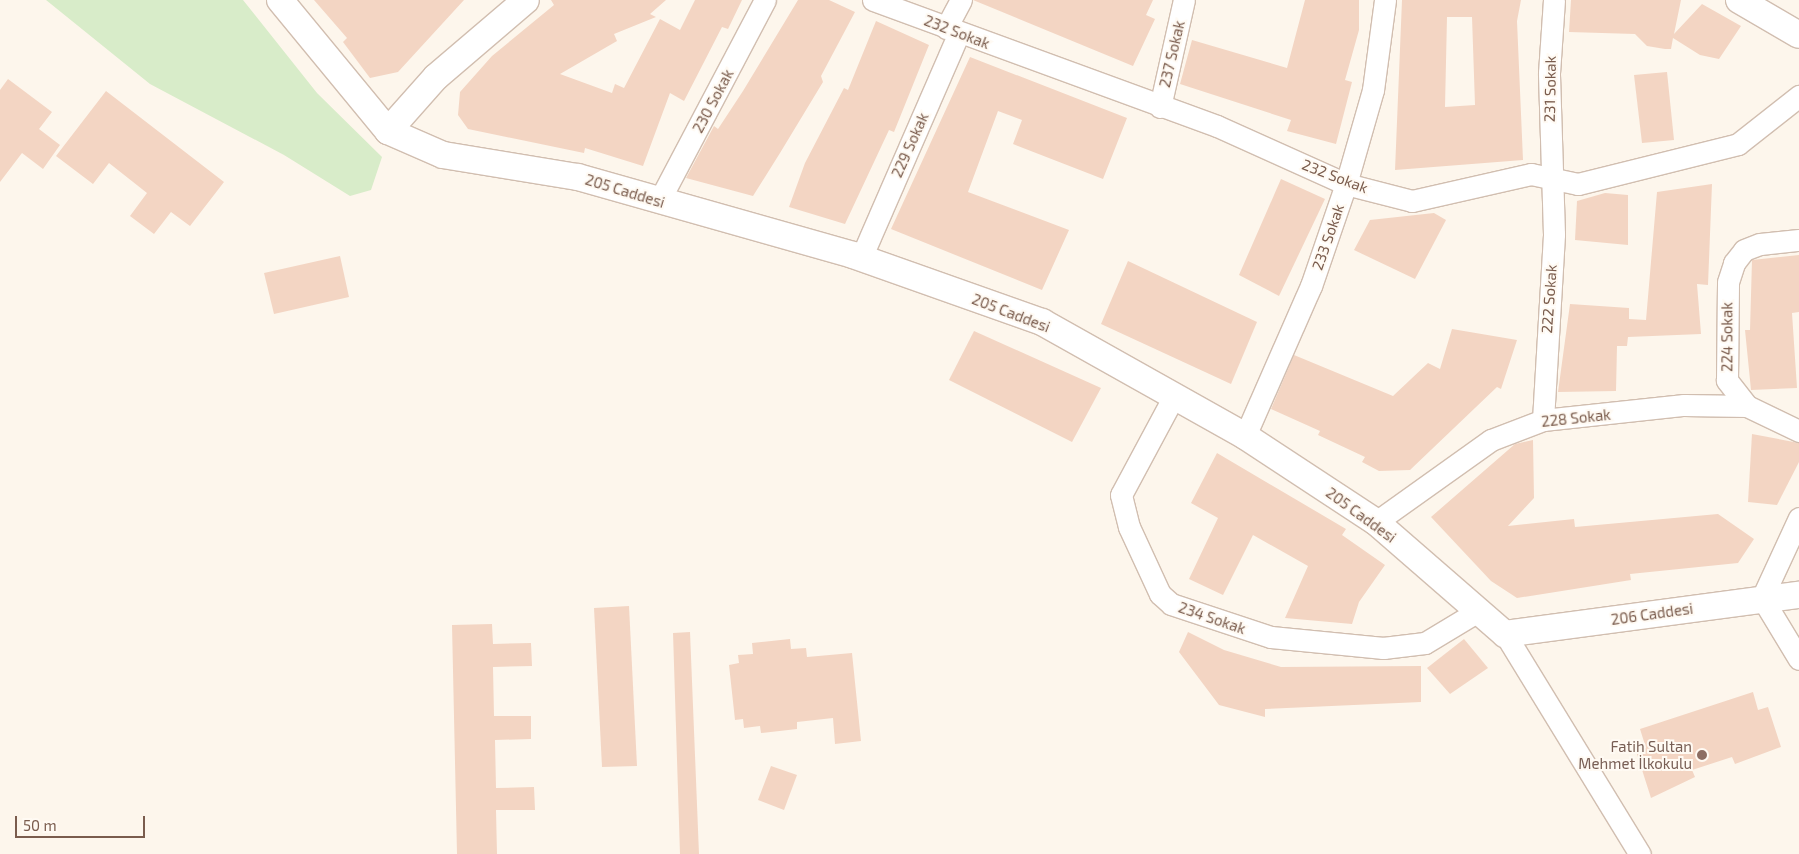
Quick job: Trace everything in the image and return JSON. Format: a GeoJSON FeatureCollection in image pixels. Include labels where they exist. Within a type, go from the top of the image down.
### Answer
{"type":"FeatureCollection","features":[{"type":"Feature","properties":{"kind":"street","name":"205 Caddesi"},"geometry":{"type":"LineString","coordinates":[[280,0],[388,131],[443,155],[578,177],[861,258],[1042,322],[1245,436],[1376,522],[1505,634],[1640,854]]}},
{"type":"Feature","properties":{"kind":"street"},"geometry":{"type":"LineString","coordinates":[[388,131],[436,77],[526,0]]}},
{"type":"Feature","properties":{"kind":"street","name":"230 Sokak"},"geometry":{"type":"LineString","coordinates":[[658,201],[765,0]]}},
{"type":"Feature","properties":{"kind":"street","name":"232 Sokak"},"geometry":{"type":"LineString","coordinates":[[873,0],[1160,107],[1217,126],[1346,184],[1412,201],[1531,174],[1578,184],[1738,144],[1799,96]]}},
{"type":"Feature","properties":{"kind":"street","name":"229 Sokak"},"geometry":{"type":"LineString","coordinates":[[861,258],[952,30],[960,0]]}},
{"type":"Feature","properties":{"kind":"street","name":"237 Sokak"},"geometry":{"type":"LineString","coordinates":[[1160,107],[1184,0]]}},
{"type":"Feature","properties":{"kind":"street","name":"233 Sokak"},"geometry":{"type":"LineString","coordinates":[[1245,436],[1311,286],[1346,184],[1373,90],[1385,0]]}},
{"type":"Feature","properties":{"kind":"street","name":"231 Sokak"},"geometry":{"type":"LineString","coordinates":[[1550,178],[1554,0]]}},
{"type":"Feature","properties":{"kind":"street"},"geometry":{"type":"LineString","coordinates":[[1738,0],[1799,35]]}},
{"type":"Feature","properties":{"kind":"street","name":"222 Sokak"},"geometry":{"type":"LineString","coordinates":[[1543,420],[1554,234],[1550,178]]}},
{"type":"Feature","properties":{"kind":"street","name":"224 Sokak"},"geometry":{"type":"LineString","coordinates":[[1747,406],[1727,380],[1728,282],[1734,263],[1744,250],[1760,244],[1799,240]]}},
{"type":"Feature","properties":{"kind":"street","name":"234 Sokak"},"geometry":{"type":"LineString","coordinates":[[1174,396],[1121,495],[1129,527],[1160,594],[1171,604],[1271,637],[1383,648],[1425,644],[1478,611]]}},
{"type":"Feature","properties":{"kind":"street","name":"228 Sokak"},"geometry":{"type":"LineString","coordinates":[[1376,522],[1491,440],[1543,420],[1684,405],[1747,406],[1799,431]]}},
{"type":"Feature","properties":{"kind":"street"},"geometry":{"type":"LineString","coordinates":[[1799,518],[1762,598],[1799,659]]}},
{"type":"Feature","properties":{"kind":"street","name":"206 Caddesi"},"geometry":{"type":"LineString","coordinates":[[1505,634],[1762,598],[1799,595]]}},
{"type":"Feature","properties":{"kind":"green space"},"geometry":{"type":"Polygon","coordinates":[[[46,0],[243,0],[317,93],[382,157],[371,190],[350,196],[284,155],[150,84],[46,0]]]}},
{"type":"Feature","properties":{"kind":"building"},"geometry":{"type":"Polygon","coordinates":[[[314,0],[464,0],[398,72],[370,78],[343,42],[347,38],[314,0]]]}},
{"type":"Feature","properties":{"kind":"building"},"geometry":{"type":"Polygon","coordinates":[[[551,0],[666,0],[650,14],[656,17],[614,34],[617,41],[560,74],[612,93],[615,84],[624,88],[660,19],[680,30],[695,0],[742,0],[728,29],[722,27],[684,101],[670,93],[643,166],[585,148],[584,153],[468,129],[458,115],[460,92],[492,56],[554,5],[551,0]]]}},
{"type":"Feature","properties":{"kind":"building"},"geometry":{"type":"Polygon","coordinates":[[[798,0],[829,0],[855,12],[821,76],[823,82],[753,196],[686,178],[714,126],[718,129],[798,0]]]}},
{"type":"Feature","properties":{"kind":"building"},"geometry":{"type":"Polygon","coordinates":[[[973,0],[1153,0],[1146,15],[1155,19],[1133,66],[973,0]]]}},
{"type":"Feature","properties":{"kind":"building"},"geometry":{"type":"Polygon","coordinates":[[[1305,0],[1359,0],[1359,30],[1345,80],[1352,82],[1336,144],[1287,131],[1291,120],[1180,84],[1192,40],[1287,68],[1305,0]]]}},
{"type":"Feature","properties":{"kind":"building"},"geometry":{"type":"Polygon","coordinates":[[[1402,0],[1521,0],[1517,21],[1523,160],[1395,170],[1402,0]],[[1447,17],[1445,107],[1475,105],[1472,17],[1447,17]]]}},
{"type":"Feature","properties":{"kind":"building"},"geometry":{"type":"Polygon","coordinates":[[[1571,0],[1681,0],[1674,34],[1702,4],[1741,26],[1719,59],[1700,55],[1673,38],[1671,49],[1665,49],[1647,46],[1635,34],[1569,32],[1571,0]]]}},
{"type":"Feature","properties":{"kind":"building"},"geometry":{"type":"Polygon","coordinates":[[[876,21],[929,45],[894,132],[889,130],[845,224],[789,207],[805,163],[844,88],[848,90],[876,21]]]}},
{"type":"Feature","properties":{"kind":"building"},"geometry":{"type":"Polygon","coordinates":[[[970,57],[1127,118],[1103,179],[1013,144],[1022,120],[998,111],[968,192],[1069,230],[1042,290],[891,229],[970,57]]]}},
{"type":"Feature","properties":{"kind":"building"},"geometry":{"type":"Polygon","coordinates":[[[1667,72],[1674,140],[1642,143],[1634,75],[1667,72]]]}},
{"type":"Feature","properties":{"kind":"building"},"geometry":{"type":"Polygon","coordinates":[[[8,79],[52,112],[39,129],[60,145],[43,169],[22,153],[0,182],[0,90],[8,79]]]}},
{"type":"Feature","properties":{"kind":"building"},"geometry":{"type":"Polygon","coordinates":[[[106,91],[224,182],[190,226],[171,212],[154,234],[130,216],[147,193],[109,163],[93,184],[56,156],[106,91]]]}},
{"type":"Feature","properties":{"kind":"building"},"geometry":{"type":"Polygon","coordinates":[[[1281,179],[1325,199],[1279,296],[1239,275],[1281,179]]]}},
{"type":"Feature","properties":{"kind":"building"},"geometry":{"type":"Polygon","coordinates":[[[1712,184],[1708,285],[1697,284],[1701,334],[1628,337],[1627,346],[1617,346],[1616,391],[1558,392],[1570,304],[1629,308],[1629,319],[1646,320],[1657,192],[1712,184]]]}},
{"type":"Feature","properties":{"kind":"building"},"geometry":{"type":"Polygon","coordinates":[[[1605,193],[1628,195],[1628,245],[1575,240],[1577,201],[1605,193]]]}},
{"type":"Feature","properties":{"kind":"building"},"geometry":{"type":"Polygon","coordinates":[[[1434,213],[1446,220],[1415,279],[1354,250],[1370,220],[1434,213]]]}},
{"type":"Feature","properties":{"kind":"building"},"geometry":{"type":"Polygon","coordinates":[[[1799,255],[1799,312],[1792,313],[1797,388],[1751,390],[1745,330],[1750,330],[1752,260],[1799,255]]]}},
{"type":"Feature","properties":{"kind":"building"},"geometry":{"type":"Polygon","coordinates":[[[340,256],[349,297],[274,314],[264,273],[340,256]]]}},
{"type":"Feature","properties":{"kind":"building"},"geometry":{"type":"Polygon","coordinates":[[[1128,261],[1257,322],[1231,384],[1101,324],[1128,261]]]}},
{"type":"Feature","properties":{"kind":"building"},"geometry":{"type":"Polygon","coordinates":[[[1452,329],[1517,340],[1501,389],[1497,387],[1410,470],[1379,471],[1362,462],[1365,457],[1318,435],[1320,431],[1271,409],[1294,355],[1393,396],[1428,363],[1440,369],[1452,329]]]}},
{"type":"Feature","properties":{"kind":"building"},"geometry":{"type":"Polygon","coordinates":[[[974,331],[1101,388],[1072,442],[949,380],[974,331]]]}},
{"type":"Feature","properties":{"kind":"building"},"geometry":{"type":"Polygon","coordinates":[[[1752,434],[1799,443],[1799,462],[1777,505],[1748,502],[1752,434]]]}},
{"type":"Feature","properties":{"kind":"building"},"geometry":{"type":"Polygon","coordinates":[[[1533,440],[1534,498],[1508,526],[1574,519],[1575,527],[1718,514],[1754,539],[1738,563],[1630,574],[1631,580],[1517,598],[1491,581],[1431,517],[1515,444],[1533,440]]]}},
{"type":"Feature","properties":{"kind":"building"},"geometry":{"type":"Polygon","coordinates":[[[1217,453],[1346,529],[1342,535],[1385,565],[1359,602],[1352,624],[1285,618],[1308,566],[1253,535],[1223,595],[1189,579],[1218,518],[1191,503],[1217,453]]]}},
{"type":"Feature","properties":{"kind":"building"},"geometry":{"type":"Polygon","coordinates":[[[629,606],[637,766],[602,767],[594,608],[629,606]]]}},
{"type":"Feature","properties":{"kind":"building"},"geometry":{"type":"Polygon","coordinates":[[[492,624],[493,644],[531,643],[532,666],[493,667],[494,716],[531,716],[531,739],[495,740],[496,788],[534,787],[535,810],[496,810],[497,854],[457,854],[452,625],[492,624]]]}},
{"type":"Feature","properties":{"kind":"building"},"geometry":{"type":"Polygon","coordinates":[[[690,632],[699,854],[680,854],[673,633],[690,632]]]}},
{"type":"Feature","properties":{"kind":"building"},"geometry":{"type":"Polygon","coordinates":[[[1188,632],[1224,650],[1281,667],[1421,666],[1421,702],[1265,709],[1265,717],[1219,705],[1179,652],[1188,632]]]}},
{"type":"Feature","properties":{"kind":"building"},"geometry":{"type":"Polygon","coordinates":[[[790,639],[791,649],[806,648],[807,657],[852,653],[861,741],[835,744],[833,718],[797,722],[797,729],[761,733],[760,726],[744,728],[743,719],[735,720],[729,665],[739,663],[738,655],[753,654],[752,643],[790,639]]]}},
{"type":"Feature","properties":{"kind":"building"},"geometry":{"type":"Polygon","coordinates":[[[1464,639],[1488,668],[1450,694],[1427,668],[1464,639]]]}},
{"type":"Feature","properties":{"kind":"building"},"geometry":{"type":"Polygon","coordinates":[[[1753,692],[1758,710],[1768,707],[1781,747],[1735,764],[1732,757],[1692,770],[1695,777],[1651,798],[1636,751],[1646,748],[1640,729],[1753,692]]]}},
{"type":"Feature","properties":{"kind":"building"},"geometry":{"type":"Polygon","coordinates":[[[771,766],[797,775],[784,810],[758,800],[771,766]]]}},
{"type":"Feature","properties":{"kind":"place","name":"Fatih Sultan Mehmet İlkokulu"},"geometry":{"type":"Point","coordinates":[1702,755]}}]}
